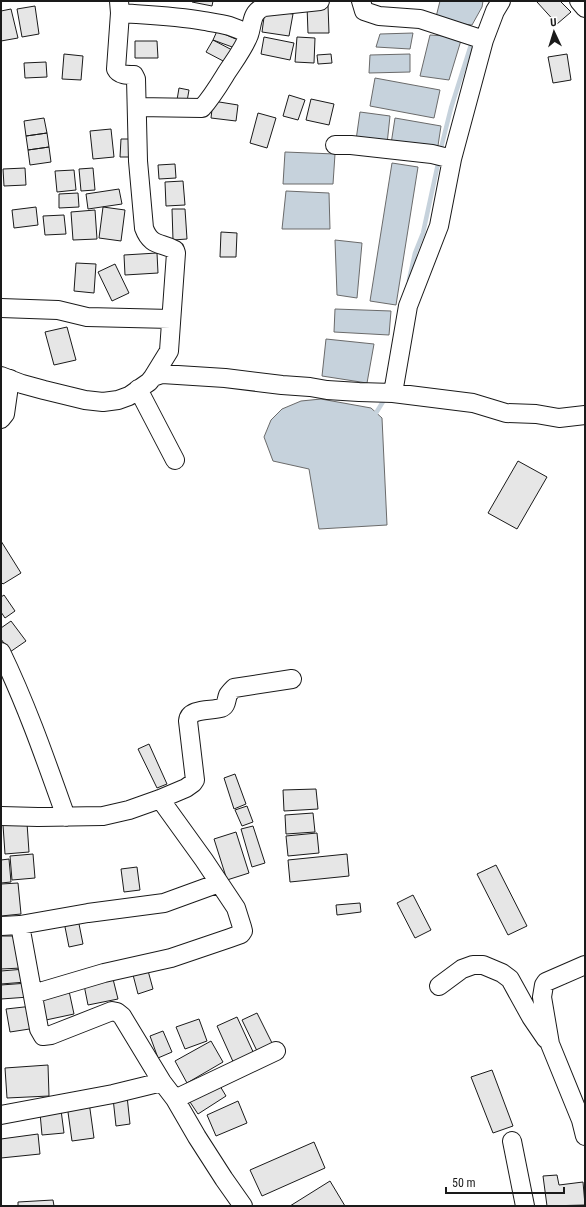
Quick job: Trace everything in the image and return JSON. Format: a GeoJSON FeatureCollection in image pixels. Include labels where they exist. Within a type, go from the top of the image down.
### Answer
{"type":"FeatureCollection","features":[{"type":"Feature","properties":{"kind":"street"},"geometry":{"type":"LineString","coordinates":[[137,107],[202,108],[210,99],[241,52],[249,34],[252,20],[259,9],[264,7],[320,1]]}},
{"type":"Feature","properties":{"kind":"street"},"geometry":{"type":"LineString","coordinates":[[361,1],[364,11],[379,16],[420,19],[477,38]]}},
{"type":"Feature","properties":{"kind":"street"},"geometry":{"type":"LineString","coordinates":[[393,393],[408,306],[439,226],[445,157],[477,38],[501,1]]}},
{"type":"Feature","properties":{"kind":"street"},"geometry":{"type":"LineString","coordinates":[[579,1],[585,8]]}},
{"type":"Feature","properties":{"kind":"street"},"geometry":{"type":"LineString","coordinates":[[1,419],[5,414],[5,378],[22,384],[78,398],[103,402],[118,400],[129,396],[149,382],[153,378],[169,350],[176,253],[172,248],[154,242],[146,235],[144,228],[138,161],[136,79],[134,75],[123,74],[118,72],[116,69],[119,7],[229,25],[249,34]]}},
{"type":"Feature","properties":{"kind":"street"},"geometry":{"type":"LineString","coordinates":[[335,145],[351,145],[445,157]]}},
{"type":"Feature","properties":{"kind":"street"},"geometry":{"type":"LineString","coordinates":[[1,308],[58,310],[87,317],[171,319]]}},
{"type":"Feature","properties":{"kind":"street"},"geometry":{"type":"LineString","coordinates":[[153,378],[162,374],[225,378],[327,390],[393,393],[473,403],[506,413],[536,414],[559,418],[585,415]]}},
{"type":"Feature","properties":{"kind":"street"},"geometry":{"type":"LineString","coordinates":[[138,389],[175,460]]}},
{"type":"Feature","properties":{"kind":"street"},"geometry":{"type":"LineString","coordinates":[[1,652],[16,683],[66,817]]}},
{"type":"Feature","properties":{"kind":"street"},"geometry":{"type":"LineString","coordinates":[[1,816],[103,816],[129,810],[186,788],[195,780],[188,721],[190,715],[196,712],[224,707],[228,695],[234,688],[292,679]]}},
{"type":"Feature","properties":{"kind":"street"},"geometry":{"type":"LineString","coordinates":[[32,994],[104,973],[171,958],[241,934],[243,931],[236,908],[204,860],[160,799]]}},
{"type":"Feature","properties":{"kind":"street"},"geometry":{"type":"LineString","coordinates":[[1,926],[20,926],[88,913],[164,903],[219,883]]}},
{"type":"Feature","properties":{"kind":"street"},"geometry":{"type":"LineString","coordinates":[[20,926],[32,994],[39,1029],[42,1036],[51,1035],[112,1011],[117,1012],[122,1016],[153,1084],[175,1099],[197,1137],[243,1206]]}},
{"type":"Feature","properties":{"kind":"street"},"geometry":{"type":"LineString","coordinates":[[439,986],[462,969],[474,964],[483,965],[502,973],[510,979],[531,1017],[550,1044]]}},
{"type":"Feature","properties":{"kind":"street"},"geometry":{"type":"LineString","coordinates":[[585,965],[546,982],[542,997],[550,1044],[581,1120],[585,1136]]}},
{"type":"Feature","properties":{"kind":"street"},"geometry":{"type":"LineString","coordinates":[[175,1099],[276,1051]]}},
{"type":"Feature","properties":{"kind":"street"},"geometry":{"type":"LineString","coordinates":[[1,1115],[113,1094],[153,1084]]}},
{"type":"Feature","properties":{"kind":"street"},"geometry":{"type":"LineString","coordinates":[[512,1141],[525,1206]]}},
{"type":"Feature","properties":{"kind":"shaded area"},"geometry":{"type":"Polygon","coordinates":[[[440,1],[483,1],[482,7],[472,25],[435,21],[440,1]]]}},
{"type":"Feature","properties":{"kind":"shaded area"},"geometry":{"type":"Polygon","coordinates":[[[413,33],[410,49],[376,47],[380,34],[413,33]]]}},
{"type":"Feature","properties":{"kind":"shaded area"},"geometry":{"type":"Polygon","coordinates":[[[430,35],[462,37],[449,80],[420,76],[430,35]]]}},
{"type":"Feature","properties":{"kind":"shaded area"},"geometry":{"type":"Polygon","coordinates":[[[410,54],[410,72],[369,73],[370,55],[410,54]]]}},
{"type":"Feature","properties":{"kind":"shaded area"},"geometry":{"type":"Polygon","coordinates":[[[375,78],[440,90],[434,118],[370,106],[375,78]]]}},
{"type":"Feature","properties":{"kind":"shaded area"},"geometry":{"type":"Polygon","coordinates":[[[360,112],[390,116],[387,144],[356,140],[360,112]]]}},
{"type":"Feature","properties":{"kind":"shaded area"},"geometry":{"type":"Polygon","coordinates":[[[395,118],[441,126],[437,152],[391,144],[395,118]]]}},
{"type":"Feature","properties":{"kind":"shaded area"},"geometry":{"type":"Polygon","coordinates":[[[285,152],[335,154],[333,184],[283,184],[285,152]]]}},
{"type":"Feature","properties":{"kind":"shaded area"},"geometry":{"type":"Polygon","coordinates":[[[392,163],[418,167],[396,305],[370,301],[392,163]]]}},
{"type":"Feature","properties":{"kind":"shaded area"},"geometry":{"type":"Polygon","coordinates":[[[286,191],[329,193],[330,229],[282,229],[286,191]]]}},
{"type":"Feature","properties":{"kind":"shaded area"},"geometry":{"type":"Polygon","coordinates":[[[335,240],[362,243],[357,298],[337,295],[335,240]]]}},
{"type":"Feature","properties":{"kind":"shaded area"},"geometry":{"type":"Polygon","coordinates":[[[335,309],[391,311],[389,335],[334,332],[335,309]]]}},
{"type":"Feature","properties":{"kind":"shaded area"},"geometry":{"type":"Polygon","coordinates":[[[326,339],[374,344],[367,383],[322,376],[326,339]]]}},
{"type":"Feature","properties":{"kind":"shaded area"},"geometry":{"type":"Polygon","coordinates":[[[321,399],[371,408],[382,418],[387,525],[319,529],[309,469],[273,461],[264,437],[271,420],[282,409],[301,401],[321,399]]]}},
{"type":"Feature","properties":{"kind":"building"},"geometry":{"type":"Polygon","coordinates":[[[192,1],[213,1],[212,6],[192,1]]]}},
{"type":"Feature","properties":{"kind":"building"},"geometry":{"type":"Polygon","coordinates":[[[560,1],[571,12],[557,24],[537,2],[560,1]]]}},
{"type":"Feature","properties":{"kind":"building"},"geometry":{"type":"Polygon","coordinates":[[[328,5],[329,33],[308,33],[307,6],[328,5]]]}},
{"type":"Feature","properties":{"kind":"building"},"geometry":{"type":"Polygon","coordinates":[[[35,6],[39,34],[22,37],[17,9],[35,6]]]}},
{"type":"Feature","properties":{"kind":"building"},"geometry":{"type":"Polygon","coordinates":[[[11,9],[18,38],[1,41],[1,11],[11,9]]]}},
{"type":"Feature","properties":{"kind":"building"},"geometry":{"type":"Polygon","coordinates":[[[265,10],[293,14],[289,36],[262,32],[265,10]]]}},
{"type":"Feature","properties":{"kind":"building"},"geometry":{"type":"Polygon","coordinates":[[[217,31],[238,40],[235,48],[213,40],[217,31]]]}},
{"type":"Feature","properties":{"kind":"building"},"geometry":{"type":"Polygon","coordinates":[[[264,37],[294,43],[290,60],[261,54],[264,37]]]}},
{"type":"Feature","properties":{"kind":"building"},"geometry":{"type":"Polygon","coordinates":[[[297,37],[315,38],[314,63],[295,62],[297,37]]]}},
{"type":"Feature","properties":{"kind":"building"},"geometry":{"type":"Polygon","coordinates":[[[213,40],[234,51],[227,63],[206,52],[213,40]]]}},
{"type":"Feature","properties":{"kind":"building"},"geometry":{"type":"Polygon","coordinates":[[[135,41],[157,41],[158,58],[135,58],[135,41]]]}},
{"type":"Feature","properties":{"kind":"building"},"geometry":{"type":"Polygon","coordinates":[[[64,54],[83,56],[81,80],[62,79],[64,54]]]}},
{"type":"Feature","properties":{"kind":"building"},"geometry":{"type":"Polygon","coordinates":[[[331,54],[332,63],[318,64],[317,55],[331,54]]]}},
{"type":"Feature","properties":{"kind":"building"},"geometry":{"type":"Polygon","coordinates":[[[567,54],[571,80],[553,83],[548,57],[567,54]]]}},
{"type":"Feature","properties":{"kind":"building"},"geometry":{"type":"Polygon","coordinates":[[[46,62],[47,77],[25,78],[24,63],[46,62]]]}},
{"type":"Feature","properties":{"kind":"building"},"geometry":{"type":"Polygon","coordinates":[[[179,88],[189,90],[186,107],[176,106],[179,88]]]}},
{"type":"Feature","properties":{"kind":"building"},"geometry":{"type":"Polygon","coordinates":[[[289,95],[305,100],[298,120],[283,116],[289,95]]]}},
{"type":"Feature","properties":{"kind":"building"},"geometry":{"type":"Polygon","coordinates":[[[311,99],[334,104],[329,125],[306,120],[311,99]]]}},
{"type":"Feature","properties":{"kind":"building"},"geometry":{"type":"Polygon","coordinates":[[[213,101],[238,105],[236,121],[211,118],[213,101]]]}},
{"type":"Feature","properties":{"kind":"building"},"geometry":{"type":"Polygon","coordinates":[[[258,113],[276,118],[267,148],[250,143],[258,113]]]}},
{"type":"Feature","properties":{"kind":"building"},"geometry":{"type":"Polygon","coordinates":[[[44,118],[47,133],[26,136],[24,121],[44,118]]]}},
{"type":"Feature","properties":{"kind":"building"},"geometry":{"type":"Polygon","coordinates":[[[111,129],[114,157],[93,159],[90,131],[111,129]]]}},
{"type":"Feature","properties":{"kind":"building"},"geometry":{"type":"Polygon","coordinates":[[[47,133],[49,147],[28,150],[26,136],[47,133]]]}},
{"type":"Feature","properties":{"kind":"building"},"geometry":{"type":"Polygon","coordinates":[[[121,139],[133,139],[133,157],[120,157],[121,139]]]}},
{"type":"Feature","properties":{"kind":"building"},"geometry":{"type":"Polygon","coordinates":[[[49,147],[51,162],[30,165],[28,150],[49,147]]]}},
{"type":"Feature","properties":{"kind":"building"},"geometry":{"type":"Polygon","coordinates":[[[175,164],[176,178],[159,179],[158,165],[175,164]]]}},
{"type":"Feature","properties":{"kind":"building"},"geometry":{"type":"Polygon","coordinates":[[[25,168],[26,185],[4,186],[3,169],[25,168]]]}},
{"type":"Feature","properties":{"kind":"building"},"geometry":{"type":"Polygon","coordinates":[[[93,168],[95,190],[81,191],[79,169],[93,168]]]}},
{"type":"Feature","properties":{"kind":"building"},"geometry":{"type":"Polygon","coordinates":[[[74,170],[76,190],[57,192],[55,171],[74,170]]]}},
{"type":"Feature","properties":{"kind":"building"},"geometry":{"type":"Polygon","coordinates":[[[183,181],[185,205],[166,206],[165,182],[183,181]]]}},
{"type":"Feature","properties":{"kind":"building"},"geometry":{"type":"Polygon","coordinates":[[[119,189],[122,204],[88,209],[86,194],[119,189]]]}},
{"type":"Feature","properties":{"kind":"building"},"geometry":{"type":"Polygon","coordinates":[[[78,193],[79,207],[59,208],[59,194],[78,193]]]}},
{"type":"Feature","properties":{"kind":"building"},"geometry":{"type":"Polygon","coordinates":[[[36,207],[38,225],[14,228],[12,210],[36,207]]]}},
{"type":"Feature","properties":{"kind":"building"},"geometry":{"type":"Polygon","coordinates":[[[103,207],[125,210],[121,241],[99,238],[103,207]]]}},
{"type":"Feature","properties":{"kind":"building"},"geometry":{"type":"Polygon","coordinates":[[[172,209],[185,209],[187,239],[173,240],[172,209]]]}},
{"type":"Feature","properties":{"kind":"building"},"geometry":{"type":"Polygon","coordinates":[[[95,210],[97,239],[73,240],[71,212],[95,210]]]}},
{"type":"Feature","properties":{"kind":"building"},"geometry":{"type":"Polygon","coordinates":[[[64,215],[66,234],[45,235],[43,216],[64,215]]]}},
{"type":"Feature","properties":{"kind":"building"},"geometry":{"type":"Polygon","coordinates":[[[221,232],[237,233],[236,257],[220,257],[221,232]]]}},
{"type":"Feature","properties":{"kind":"building"},"geometry":{"type":"Polygon","coordinates":[[[157,253],[158,273],[125,275],[124,255],[157,253]]]}},
{"type":"Feature","properties":{"kind":"building"},"geometry":{"type":"Polygon","coordinates":[[[76,263],[96,264],[94,293],[74,291],[76,263]]]}},
{"type":"Feature","properties":{"kind":"building"},"geometry":{"type":"Polygon","coordinates":[[[115,264],[129,293],[112,301],[98,272],[115,264]]]}},
{"type":"Feature","properties":{"kind":"building"},"geometry":{"type":"Polygon","coordinates":[[[67,327],[76,360],[54,365],[45,332],[67,327]]]}},
{"type":"Feature","properties":{"kind":"building"},"geometry":{"type":"Polygon","coordinates":[[[518,461],[547,477],[517,529],[488,513],[518,461]]]}},
{"type":"Feature","properties":{"kind":"building"},"geometry":{"type":"Polygon","coordinates":[[[1,541],[21,573],[3,584],[1,582],[1,541]]]}},
{"type":"Feature","properties":{"kind":"building"},"geometry":{"type":"Polygon","coordinates":[[[4,595],[15,611],[5,618],[1,612],[1,597],[4,595]]]}},
{"type":"Feature","properties":{"kind":"building"},"geometry":{"type":"Polygon","coordinates":[[[11,621],[26,641],[10,652],[1,639],[1,628],[11,621]]]}},
{"type":"Feature","properties":{"kind":"building"},"geometry":{"type":"Polygon","coordinates":[[[149,744],[167,784],[157,788],[138,749],[149,744]]]}},
{"type":"Feature","properties":{"kind":"building"},"geometry":{"type":"Polygon","coordinates":[[[235,774],[246,804],[234,809],[224,778],[235,774]]]}},
{"type":"Feature","properties":{"kind":"building"},"geometry":{"type":"Polygon","coordinates":[[[316,789],[318,809],[284,811],[283,790],[316,789]]]}},
{"type":"Feature","properties":{"kind":"building"},"geometry":{"type":"Polygon","coordinates":[[[247,806],[253,822],[242,826],[235,810],[247,806]]]}},
{"type":"Feature","properties":{"kind":"building"},"geometry":{"type":"Polygon","coordinates":[[[313,813],[315,832],[286,834],[285,815],[313,813]]]}},
{"type":"Feature","properties":{"kind":"building"},"geometry":{"type":"Polygon","coordinates":[[[27,823],[29,852],[5,854],[3,825],[27,823]]]}},
{"type":"Feature","properties":{"kind":"building"},"geometry":{"type":"Polygon","coordinates":[[[253,826],[265,863],[252,867],[241,829],[253,826]]]}},
{"type":"Feature","properties":{"kind":"building"},"geometry":{"type":"Polygon","coordinates":[[[236,832],[249,873],[227,880],[214,839],[236,832]]]}},
{"type":"Feature","properties":{"kind":"building"},"geometry":{"type":"Polygon","coordinates":[[[317,833],[319,853],[288,856],[286,836],[317,833]]]}},
{"type":"Feature","properties":{"kind":"building"},"geometry":{"type":"Polygon","coordinates":[[[33,854],[35,878],[12,880],[10,856],[33,854]]]}},
{"type":"Feature","properties":{"kind":"building"},"geometry":{"type":"Polygon","coordinates":[[[347,854],[349,876],[290,882],[288,860],[347,854]]]}},
{"type":"Feature","properties":{"kind":"building"},"geometry":{"type":"Polygon","coordinates":[[[9,859],[11,882],[1,883],[1,860],[9,859]]]}},
{"type":"Feature","properties":{"kind":"building"},"geometry":{"type":"Polygon","coordinates":[[[496,865],[527,926],[508,935],[477,874],[496,865]]]}},
{"type":"Feature","properties":{"kind":"building"},"geometry":{"type":"Polygon","coordinates":[[[137,867],[140,890],[124,892],[121,869],[137,867]]]}},
{"type":"Feature","properties":{"kind":"building"},"geometry":{"type":"Polygon","coordinates":[[[18,883],[21,914],[1,916],[1,884],[18,883]]]}},
{"type":"Feature","properties":{"kind":"building"},"geometry":{"type":"Polygon","coordinates":[[[413,895],[431,930],[415,938],[397,903],[413,895]]]}},
{"type":"Feature","properties":{"kind":"building"},"geometry":{"type":"Polygon","coordinates":[[[360,903],[361,912],[337,915],[336,905],[360,903]]]}},
{"type":"Feature","properties":{"kind":"building"},"geometry":{"type":"Polygon","coordinates":[[[78,919],[83,944],[69,947],[64,922],[78,919]]]}},
{"type":"Feature","properties":{"kind":"building"},"geometry":{"type":"Polygon","coordinates":[[[1,936],[21,936],[22,968],[1,969],[1,936]]]}},
{"type":"Feature","properties":{"kind":"building"},"geometry":{"type":"Polygon","coordinates":[[[147,967],[153,989],[138,994],[132,971],[147,967]]]}},
{"type":"Feature","properties":{"kind":"building"},"geometry":{"type":"Polygon","coordinates":[[[25,969],[26,982],[1,984],[1,971],[25,969]]]}},
{"type":"Feature","properties":{"kind":"building"},"geometry":{"type":"Polygon","coordinates":[[[113,979],[118,999],[88,1005],[84,985],[113,979]]]}},
{"type":"Feature","properties":{"kind":"building"},"geometry":{"type":"Polygon","coordinates":[[[28,983],[29,997],[1,999],[1,985],[28,983]]]}},
{"type":"Feature","properties":{"kind":"building"},"geometry":{"type":"Polygon","coordinates":[[[69,991],[74,1014],[46,1020],[41,997],[69,991]]]}},
{"type":"Feature","properties":{"kind":"building"},"geometry":{"type":"Polygon","coordinates":[[[33,1006],[36,1028],[10,1032],[6,1009],[33,1006]]]}},
{"type":"Feature","properties":{"kind":"building"},"geometry":{"type":"Polygon","coordinates":[[[257,1013],[273,1045],[258,1053],[242,1020],[257,1013]]]}},
{"type":"Feature","properties":{"kind":"building"},"geometry":{"type":"Polygon","coordinates":[[[237,1017],[255,1056],[235,1066],[217,1026],[237,1017]]]}},
{"type":"Feature","properties":{"kind":"building"},"geometry":{"type":"Polygon","coordinates":[[[199,1019],[207,1041],[185,1049],[176,1027],[199,1019]]]}},
{"type":"Feature","properties":{"kind":"building"},"geometry":{"type":"Polygon","coordinates":[[[163,1031],[172,1052],[158,1058],[150,1036],[163,1031]]]}},
{"type":"Feature","properties":{"kind":"building"},"geometry":{"type":"Polygon","coordinates":[[[211,1041],[223,1062],[187,1083],[175,1061],[211,1041]]]}},
{"type":"Feature","properties":{"kind":"building"},"geometry":{"type":"Polygon","coordinates":[[[48,1065],[49,1096],[7,1098],[5,1068],[48,1065]]]}},
{"type":"Feature","properties":{"kind":"building"},"geometry":{"type":"Polygon","coordinates":[[[492,1070],[513,1126],[493,1133],[471,1077],[492,1070]]]}},
{"type":"Feature","properties":{"kind":"building"},"geometry":{"type":"Polygon","coordinates":[[[217,1081],[226,1096],[198,1114],[188,1099],[217,1081]]]}},
{"type":"Feature","properties":{"kind":"building"},"geometry":{"type":"Polygon","coordinates":[[[127,1096],[130,1124],[116,1126],[113,1098],[127,1096]]]}},
{"type":"Feature","properties":{"kind":"building"},"geometry":{"type":"Polygon","coordinates":[[[238,1101],[247,1123],[216,1136],[207,1115],[238,1101]]]}},
{"type":"Feature","properties":{"kind":"building"},"geometry":{"type":"Polygon","coordinates":[[[89,1102],[94,1138],[72,1141],[67,1105],[89,1102]]]}},
{"type":"Feature","properties":{"kind":"building"},"geometry":{"type":"Polygon","coordinates":[[[61,1110],[64,1133],[42,1135],[40,1113],[61,1110]]]}},
{"type":"Feature","properties":{"kind":"building"},"geometry":{"type":"Polygon","coordinates":[[[38,1134],[40,1154],[1,1158],[1,1139],[38,1134]]]}},
{"type":"Feature","properties":{"kind":"building"},"geometry":{"type":"Polygon","coordinates":[[[314,1142],[325,1168],[262,1196],[250,1170],[314,1142]]]}},
{"type":"Feature","properties":{"kind":"building"},"geometry":{"type":"Polygon","coordinates":[[[557,1175],[559,1185],[583,1182],[585,1205],[547,1206],[543,1176],[557,1175]]]}},
{"type":"Feature","properties":{"kind":"building"},"geometry":{"type":"Polygon","coordinates":[[[330,1181],[345,1206],[290,1206],[330,1181]]]}},
{"type":"Feature","properties":{"kind":"building"},"geometry":{"type":"Polygon","coordinates":[[[53,1200],[54,1206],[18,1206],[18,1202],[53,1200]]]}},
{"type":"Feature","properties":{"kind":"waterway"},"geometry":{"type":"LineString","coordinates":[[440,152],[451,108],[473,41]]}},
{"type":"Feature","properties":{"kind":"waterway"},"geometry":{"type":"LineString","coordinates":[[409,280],[415,253],[423,233],[439,159]]}},
{"type":"Feature","properties":{"kind":"waterway"},"geometry":{"type":"LineString","coordinates":[[376,413],[384,400]]}}]}
